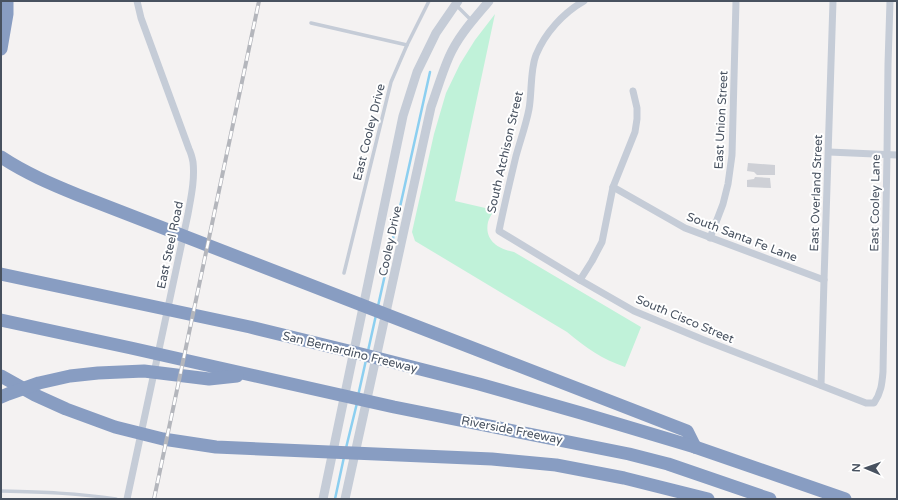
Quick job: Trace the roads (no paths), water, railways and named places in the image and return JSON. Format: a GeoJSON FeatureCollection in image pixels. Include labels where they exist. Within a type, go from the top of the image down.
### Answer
{"type":"FeatureCollection","features":[{"type":"Feature","properties":{"kind":"highway"},"geometry":{"type":"LineString","coordinates":[[1,50],[7,1]]}},
{"type":"Feature","properties":{"kind":"highway"},"geometry":{"type":"LineString","coordinates":[[1,157],[38,178],[78,195],[687,431],[695,447],[845,499]]}},
{"type":"Feature","properties":{"kind":"highway","name":"San Bernardino Freeway"},"geometry":{"type":"LineString","coordinates":[[1,274],[225,322],[412,366],[548,403],[695,447]]}},
{"type":"Feature","properties":{"kind":"highway"},"geometry":{"type":"LineString","coordinates":[[1,320],[251,375]]}},
{"type":"Feature","properties":{"kind":"highway"},"geometry":{"type":"LineString","coordinates":[[1,397],[39,383],[70,376],[98,373],[126,371],[163,373],[209,379],[251,375]]}},
{"type":"Feature","properties":{"kind":"highway","name":"Riverside Freeway"},"geometry":{"type":"LineString","coordinates":[[251,375],[394,407],[629,454],[668,464],[770,499]]}},
{"type":"Feature","properties":{"kind":"highway"},"geometry":{"type":"LineString","coordinates":[[1,376],[35,395],[66,409],[115,427],[163,439],[216,447],[492,459],[556,465],[624,478],[708,499]]}},
{"type":"Feature","properties":{"kind":"street","name":"East Steel Road"},"geometry":{"type":"LineString","coordinates":[[127,499],[188,214],[193,174],[193,161],[190,149],[141,18],[137,1]]}},
{"type":"Feature","properties":{"kind":"street","name":"Cooley Drive"},"geometry":{"type":"LineString","coordinates":[[345,499],[431,107],[449,56],[472,21],[489,1]]}},
{"type":"Feature","properties":{"kind":"street","name":"South Atchison Street"},"geometry":{"type":"LineString","coordinates":[[498,231],[529,109],[535,56],[553,27],[566,13],[584,1]]}},
{"type":"Feature","properties":{"kind":"street","name":"East Union Street"},"geometry":{"type":"LineString","coordinates":[[710,238],[723,204],[728,184],[732,156],[736,1]]}},
{"type":"Feature","properties":{"kind":"street","name":"East Overland Street"},"geometry":{"type":"LineString","coordinates":[[821,386],[833,1]]}},
{"type":"Feature","properties":{"kind":"street","name":"East Cooley Lane"},"geometry":{"type":"LineString","coordinates":[[874,403],[879,396],[882,387],[883,372],[890,1]]}},
{"type":"Feature","properties":{"kind":"street","name":"Cooley Drive"},"geometry":{"type":"LineString","coordinates":[[323,499],[403,116],[417,72],[436,33],[456,2]]}},
{"type":"Feature","properties":{"kind":"street"},"geometry":{"type":"LineString","coordinates":[[580,280],[602,242],[613,187],[635,132],[637,108],[633,91]]}},
{"type":"Feature","properties":{"kind":"street"},"geometry":{"type":"LineString","coordinates":[[829,152],[887,155],[897,154]]}},
{"type":"Feature","properties":{"kind":"street","name":"South Santa Fe Lane"},"geometry":{"type":"LineString","coordinates":[[613,187],[686,228],[824,280]]}},
{"type":"Feature","properties":{"kind":"street","name":"South Cisco Street"},"geometry":{"type":"LineString","coordinates":[[498,231],[634,311],[821,386],[866,403],[874,403]]}},
{"type":"Feature","properties":{"kind":"lane","name":"East Cooley Drive"},"geometry":{"type":"LineString","coordinates":[[344,273],[391,82],[407,45],[429,1]]}},
{"type":"Feature","properties":{"kind":"lane"},"geometry":{"type":"LineString","coordinates":[[456,2],[472,21]]}},
{"type":"Feature","properties":{"kind":"lane"},"geometry":{"type":"LineString","coordinates":[[311,23],[407,45]]}},
{"type":"Feature","properties":{"kind":"lane"},"geometry":{"type":"LineString","coordinates":[[1,490],[91,495],[116,499]]}},
{"type":"Feature","properties":{"kind":"waterway"},"geometry":{"type":"LineString","coordinates":[[378,306],[430,72]]}},
{"type":"Feature","properties":{"kind":"waterway"},"geometry":{"type":"LineString","coordinates":[[368,351],[376,315]]}},
{"type":"Feature","properties":{"kind":"waterway"},"geometry":{"type":"LineString","coordinates":[[358,396],[366,360]]}},
{"type":"Feature","properties":{"kind":"waterway"},"geometry":{"type":"LineString","coordinates":[[346,448],[357,403]]}},
{"type":"Feature","properties":{"kind":"waterway"},"geometry":{"type":"LineString","coordinates":[[335,499],[344,457]]}},
{"type":"Feature","properties":{"kind":"railway"},"geometry":{"type":"LineString","coordinates":[[154,499],[259,1]]}}]}
